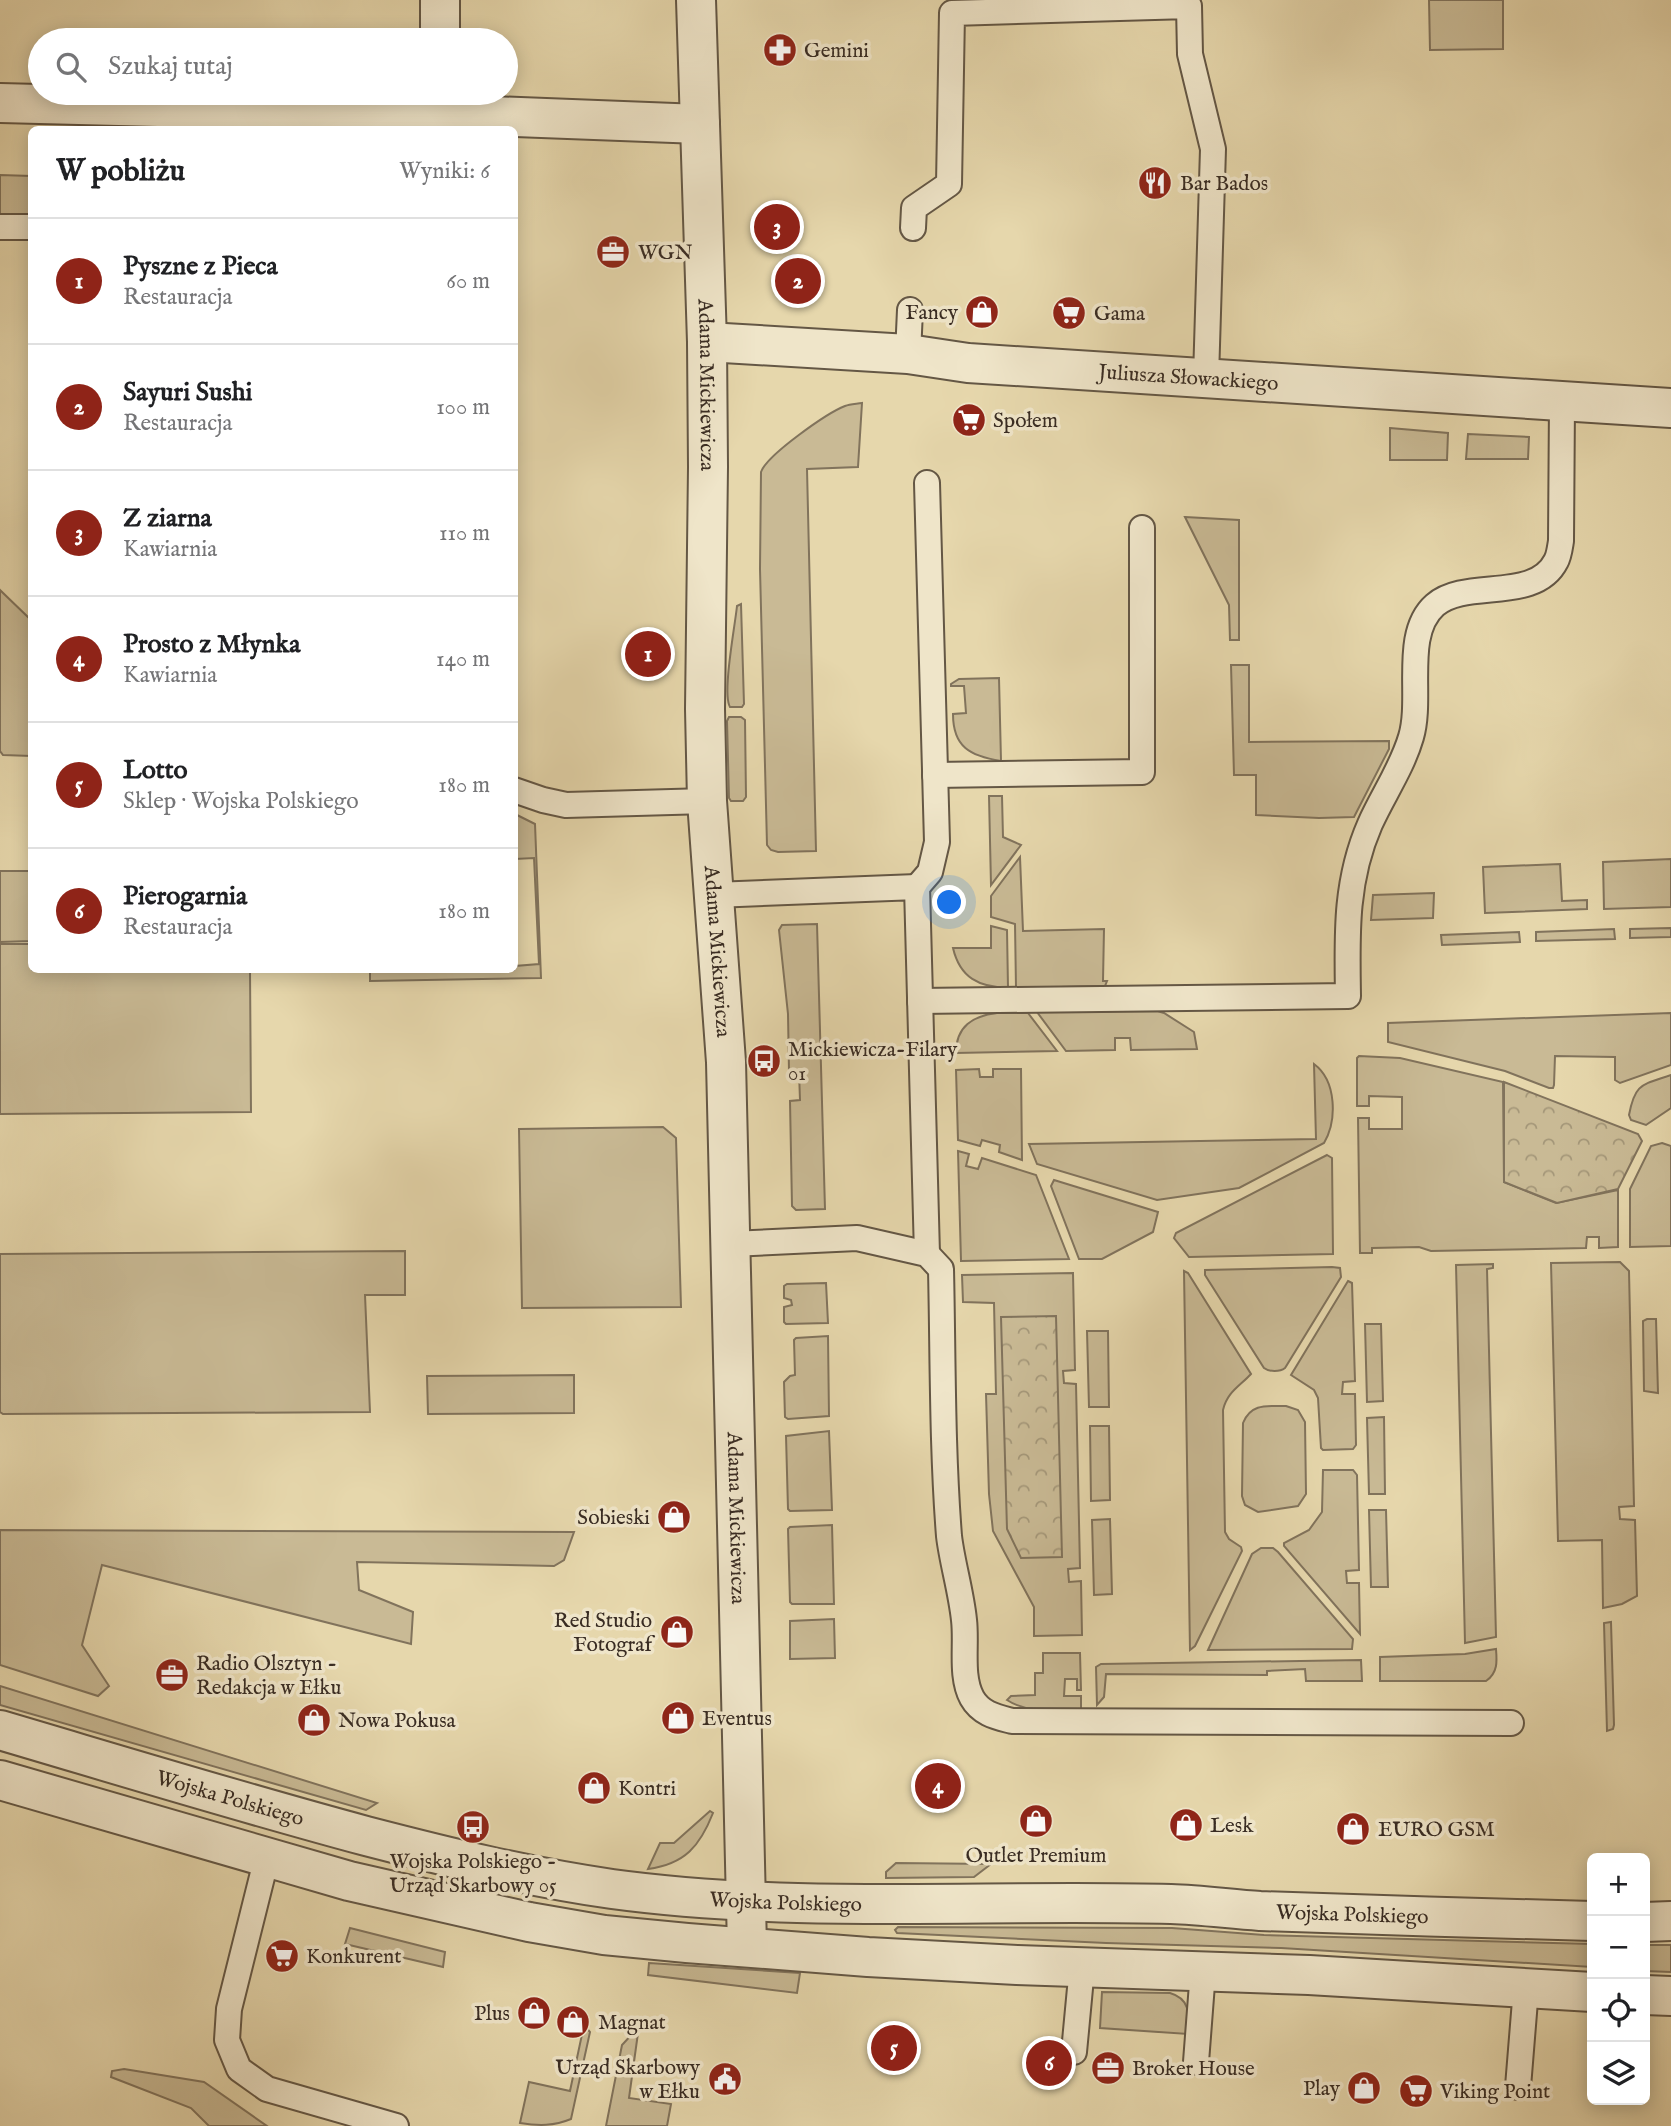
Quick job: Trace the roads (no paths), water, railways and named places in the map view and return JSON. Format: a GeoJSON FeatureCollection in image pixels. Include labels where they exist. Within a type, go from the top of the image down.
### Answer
{"type":"FeatureCollection","features":[{"type":"Feature","properties":{"kind":"street"},"geometry":{"type":"LineString","coordinates":[[440,0],[440,28]]}},
{"type":"Feature","properties":{"kind":"street","name":"Adama Mickiewicza"},"geometry":{"type":"LineString","coordinates":[[696,0],[707,342],[707,801],[726,1062],[747,1947]]}},
{"type":"Feature","properties":{"kind":"street"},"geometry":{"type":"LineString","coordinates":[[0,103],[184,118],[406,105]]}},
{"type":"Feature","properties":{"kind":"street"},"geometry":{"type":"LineString","coordinates":[[465,105],[700,124]]}},
{"type":"Feature","properties":{"kind":"street","name":"Juliusza Słowackiego"},"geometry":{"type":"LineString","coordinates":[[707,342],[908,354],[968,363],[1671,408]]}},
{"type":"Feature","properties":{"kind":"street","name":"Wojska Polskiego"},"geometry":{"type":"LineString","coordinates":[[0,1730],[287,1815],[446,1857],[537,1877],[611,1889],[747,1901],[870,1904],[1173,1904],[1254,1910],[1587,1922]]}},
{"type":"Feature","properties":{"kind":"street"},"geometry":{"type":"LineString","coordinates":[[0,1780],[409,1896],[529,1922],[628,1938],[868,1957],[1203,1971],[1587,1992]]}},
{"type":"Feature","properties":{"kind":"street"},"geometry":{"type":"LineString","coordinates":[[1650,1922],[1671,1922]]}},
{"type":"Feature","properties":{"kind":"street"},"geometry":{"type":"LineString","coordinates":[[1650,1995],[1671,1996]]}},
{"type":"Feature","properties":{"kind":"lane"},"geometry":{"type":"LineString","coordinates":[[913,228],[914,208],[949,184],[952,13],[1189,6],[1190,54],[1213,149],[1206,378]]}},
{"type":"Feature","properties":{"kind":"lane"},"geometry":{"type":"LineString","coordinates":[[0,227],[28,227]]}},
{"type":"Feature","properties":{"kind":"lane"},"geometry":{"type":"LineString","coordinates":[[908,354],[910,310]]}},
{"type":"Feature","properties":{"kind":"lane"},"geometry":{"type":"LineString","coordinates":[[920,1001],[1348,996],[1347,919],[1350,893],[1358,857],[1370,824],[1399,767],[1411,736],[1416,705],[1416,645],[1420,625],[1436,605],[1454,595],[1518,586],[1543,576],[1556,561],[1561,541],[1562,402]]}},
{"type":"Feature","properties":{"kind":"lane"},"geometry":{"type":"LineString","coordinates":[[927,483],[937,842],[930,872],[917,887],[927,1254]]}},
{"type":"Feature","properties":{"kind":"lane"},"geometry":{"type":"LineString","coordinates":[[935,775],[1142,772],[1142,528]]}},
{"type":"Feature","properties":{"kind":"lane"},"geometry":{"type":"LineString","coordinates":[[518,791],[566,805],[707,801]]}},
{"type":"Feature","properties":{"kind":"lane"},"geometry":{"type":"LineString","coordinates":[[714,895],[917,887]]}},
{"type":"Feature","properties":{"kind":"lane"},"geometry":{"type":"LineString","coordinates":[[731,1244],[857,1238],[927,1254],[941,1269],[950,1540],[963,1613],[966,1679],[971,1696],[979,1708],[994,1717],[1013,1721],[1511,1723]]}},
{"type":"Feature","properties":{"kind":"lane"},"geometry":{"type":"LineString","coordinates":[[267,1857],[229,2008],[227,2039],[240,2069],[267,2090],[396,2126]]}},
{"type":"Feature","properties":{"kind":"lane"},"geometry":{"type":"LineString","coordinates":[[1074,2052],[1083,1967]]}},
{"type":"Feature","properties":{"kind":"lane"},"geometry":{"type":"LineString","coordinates":[[1196,2062],[1203,1971]]}},
{"type":"Feature","properties":{"kind":"lane"},"geometry":{"type":"LineString","coordinates":[[1518,2087],[1526,1988]]}},
{"type":"Feature","properties":{"kind":"place","name":"Gemini"},"geometry":{"type":"Point","coordinates":[780,50]}},
{"type":"Feature","properties":{"kind":"place","name":"Bar Bados"},"geometry":{"type":"Point","coordinates":[1155,183]}},
{"type":"Feature","properties":{"kind":"place","name":"Z ziarna"},"geometry":{"type":"Point","coordinates":[777,227]}},
{"type":"Feature","properties":{"kind":"place","name":"WGN"},"geometry":{"type":"Point","coordinates":[613,252]}},
{"type":"Feature","properties":{"kind":"place","name":"Sayuri Sushi"},"geometry":{"type":"Point","coordinates":[798,281]}},
{"type":"Feature","properties":{"kind":"place","name":"Fancy"},"geometry":{"type":"Point","coordinates":[982,312]}},
{"type":"Feature","properties":{"kind":"place","name":"Gama"},"geometry":{"type":"Point","coordinates":[1069,313]}},
{"type":"Feature","properties":{"kind":"place","name":"Społem"},"geometry":{"type":"Point","coordinates":[969,420]}},
{"type":"Feature","properties":{"kind":"place","name":"Pyszne z Pieca"},"geometry":{"type":"Point","coordinates":[648,654]}},
{"type":"Feature","properties":{"kind":"place","name":"Mickiewicza-Filary 01"},"geometry":{"type":"Point","coordinates":[764,1061]}},
{"type":"Feature","properties":{"kind":"place","name":"Sobieski"},"geometry":{"type":"Point","coordinates":[674,1517]}},
{"type":"Feature","properties":{"kind":"place","name":"Red Studio Fotograf"},"geometry":{"type":"Point","coordinates":[677,1632]}},
{"type":"Feature","properties":{"kind":"place","name":"Radio Olsztyn - Redakcja w Ełku"},"geometry":{"type":"Point","coordinates":[172,1675]}},
{"type":"Feature","properties":{"kind":"place","name":"Eventus"},"geometry":{"type":"Point","coordinates":[678,1718]}},
{"type":"Feature","properties":{"kind":"place","name":"Nowa Pokusa"},"geometry":{"type":"Point","coordinates":[314,1720]}},
{"type":"Feature","properties":{"kind":"place","name":"Prosto z Młynka"},"geometry":{"type":"Point","coordinates":[938,1786]}},
{"type":"Feature","properties":{"kind":"place","name":"Kontri"},"geometry":{"type":"Point","coordinates":[594,1788]}},
{"type":"Feature","properties":{"kind":"place","name":"Outlet Premium"},"geometry":{"type":"Point","coordinates":[1036,1821]}},
{"type":"Feature","properties":{"kind":"place","name":"Lesk"},"geometry":{"type":"Point","coordinates":[1186,1825]}},
{"type":"Feature","properties":{"kind":"place","name":"Wojska Polskiego - Urząd Skarbowy 05"},"geometry":{"type":"Point","coordinates":[473,1827]}},
{"type":"Feature","properties":{"kind":"place","name":"EURO GSM"},"geometry":{"type":"Point","coordinates":[1353,1829]}},
{"type":"Feature","properties":{"kind":"place","name":"Konkurent"},"geometry":{"type":"Point","coordinates":[282,1956]}},
{"type":"Feature","properties":{"kind":"place","name":"Plus"},"geometry":{"type":"Point","coordinates":[534,2013]}},
{"type":"Feature","properties":{"kind":"place","name":"Magnat"},"geometry":{"type":"Point","coordinates":[573,2022]}},
{"type":"Feature","properties":{"kind":"place","name":"Lotto"},"geometry":{"type":"Point","coordinates":[894,2048]}},
{"type":"Feature","properties":{"kind":"place","name":"Pierogarnia"},"geometry":{"type":"Point","coordinates":[1049,2063]}},
{"type":"Feature","properties":{"kind":"place","name":"Broker House"},"geometry":{"type":"Point","coordinates":[1108,2068]}},
{"type":"Feature","properties":{"kind":"place","name":"Urząd Skarbowy w Ełku"},"geometry":{"type":"Point","coordinates":[725,2079]}},
{"type":"Feature","properties":{"kind":"place","name":"Play"},"geometry":{"type":"Point","coordinates":[1364,2088]}},
{"type":"Feature","properties":{"kind":"place","name":"Viking Point"},"geometry":{"type":"Point","coordinates":[1416,2091]}}]}
